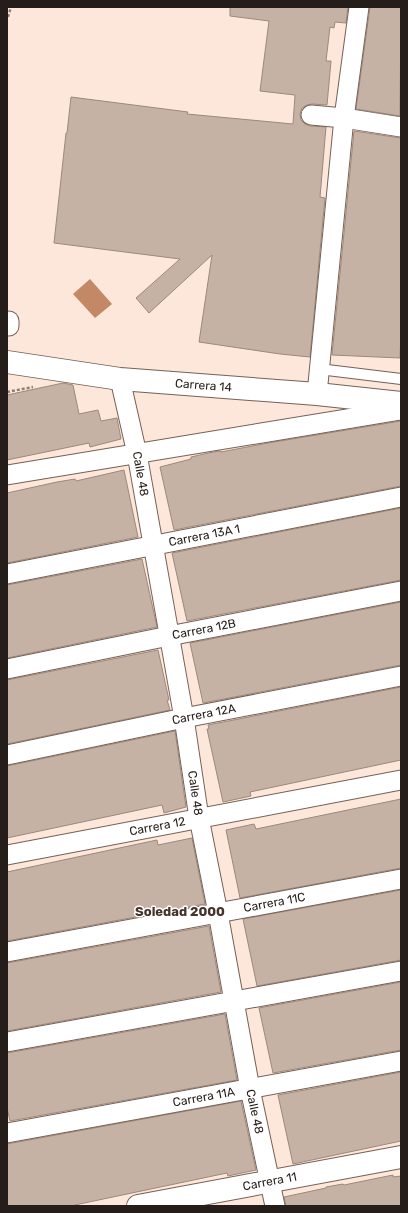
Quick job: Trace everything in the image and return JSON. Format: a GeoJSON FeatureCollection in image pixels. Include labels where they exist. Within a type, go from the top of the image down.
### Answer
{"type":"FeatureCollection","features":[{"type":"Feature","properties":{"kind":"main road","name":"Carrera 14"},"geometry":{"type":"LineString","coordinates":[[7,362],[120,379],[317,394],[401,403]]}},
{"type":"Feature","properties":{"kind":"main road","name":"Carrera 11"},"geometry":{"type":"LineString","coordinates":[[138,1206],[401,1157]]}},
{"type":"Feature","properties":{"kind":"street"},"geometry":{"type":"LineString","coordinates":[[317,394],[344,118],[358,7]]}},
{"type":"Feature","properties":{"kind":"street"},"geometry":{"type":"LineString","coordinates":[[311,115],[344,118],[401,127]]}},
{"type":"Feature","properties":{"kind":"street","name":"Calle 48"},"geometry":{"type":"LineString","coordinates":[[120,379],[137,454],[184,718],[199,818],[250,1089],[275,1206]]}},
{"type":"Feature","properties":{"kind":"street"},"geometry":{"type":"LineString","coordinates":[[7,475],[401,410]]}},
{"type":"Feature","properties":{"kind":"street","name":"Carrera 13A 1"},"geometry":{"type":"LineString","coordinates":[[7,574],[401,497]]}},
{"type":"Feature","properties":{"kind":"street","name":"Carrera 12B"},"geometry":{"type":"LineString","coordinates":[[7,669],[401,591]]}},
{"type":"Feature","properties":{"kind":"street","name":"Carrera 12A"},"geometry":{"type":"LineString","coordinates":[[7,754],[401,676]]}},
{"type":"Feature","properties":{"kind":"street","name":"Carrera 12"},"geometry":{"type":"LineString","coordinates":[[7,855],[401,780]]}},
{"type":"Feature","properties":{"kind":"street","name":"Carrera 11C"},"geometry":{"type":"LineString","coordinates":[[7,952],[401,879]]}},
{"type":"Feature","properties":{"kind":"street"},"geometry":{"type":"LineString","coordinates":[[7,1042],[401,971]]}},
{"type":"Feature","properties":{"kind":"street","name":"Carrera 11A"},"geometry":{"type":"LineString","coordinates":[[7,1133],[401,1061]]}},
{"type":"Feature","properties":{"kind":"lane"},"geometry":{"type":"LineString","coordinates":[[319,369],[401,379]]}},
{"type":"Feature","properties":{"kind":"path"},"geometry":{"type":"LineString","coordinates":[[8,17],[11,7]]}},
{"type":"Feature","properties":{"kind":"shaded area"},"geometry":{"type":"Polygon","coordinates":[[[90,279],[112,304],[95,318],[73,294],[90,279]]]}},
{"type":"Feature","properties":{"kind":"building"},"geometry":{"type":"Polygon","coordinates":[[[230,7],[348,7],[346,23],[335,22],[334,28],[330,27],[326,61],[331,61],[327,105],[307,105],[302,108],[300,114],[301,120],[305,124],[310,126],[326,127],[320,197],[325,198],[310,357],[199,342],[212,255],[149,313],[136,298],[180,259],[54,243],[71,97],[188,112],[187,114],[293,124],[295,95],[260,91],[269,21],[230,16],[230,7]]]}},
{"type":"Feature","properties":{"kind":"building"},"geometry":{"type":"Polygon","coordinates":[[[370,7],[401,7],[400,116],[356,109],[370,7]]]}},
{"type":"Feature","properties":{"kind":"building"},"geometry":{"type":"Polygon","coordinates":[[[354,131],[401,138],[400,358],[332,355],[354,131]]]}},
{"type":"Feature","properties":{"kind":"building"},"geometry":{"type":"Polygon","coordinates":[[[63,383],[73,385],[79,414],[98,410],[101,421],[117,418],[121,439],[90,447],[89,443],[7,460],[7,395],[63,383]]]}},
{"type":"Feature","properties":{"kind":"building"},"geometry":{"type":"Polygon","coordinates":[[[401,421],[401,486],[174,530],[160,467],[213,452],[221,452],[401,421]]]}},
{"type":"Feature","properties":{"kind":"building"},"geometry":{"type":"Polygon","coordinates":[[[124,470],[138,537],[7,563],[7,493],[57,482],[75,479],[76,481],[124,470]]]}},
{"type":"Feature","properties":{"kind":"building"},"geometry":{"type":"Polygon","coordinates":[[[401,508],[401,580],[187,621],[172,553],[401,508]]]}},
{"type":"Feature","properties":{"kind":"building"},"geometry":{"type":"Polygon","coordinates":[[[142,559],[157,627],[7,658],[7,585],[142,559]]]}},
{"type":"Feature","properties":{"kind":"building"},"geometry":{"type":"Polygon","coordinates":[[[401,602],[401,665],[203,703],[190,643],[401,602]]]}},
{"type":"Feature","properties":{"kind":"building"},"geometry":{"type":"Polygon","coordinates":[[[158,650],[170,710],[7,744],[7,680],[158,650]]]}},
{"type":"Feature","properties":{"kind":"building"},"geometry":{"type":"Polygon","coordinates":[[[401,687],[401,760],[250,792],[251,796],[223,802],[207,729],[209,729],[208,725],[401,687]]]}},
{"type":"Feature","properties":{"kind":"building"},"geometry":{"type":"Polygon","coordinates":[[[175,731],[186,807],[164,813],[162,805],[7,838],[7,766],[175,731]]]}},
{"type":"Feature","properties":{"kind":"building"},"geometry":{"type":"Polygon","coordinates":[[[401,799],[401,868],[240,898],[226,830],[254,824],[256,829],[401,799]]]}},
{"type":"Feature","properties":{"kind":"building"},"geometry":{"type":"Polygon","coordinates":[[[192,838],[205,904],[7,941],[7,872],[157,840],[158,845],[192,838]]]}},
{"type":"Feature","properties":{"kind":"building"},"geometry":{"type":"Polygon","coordinates":[[[401,890],[401,960],[257,986],[243,919],[401,890]]]}},
{"type":"Feature","properties":{"kind":"building"},"geometry":{"type":"Polygon","coordinates":[[[209,926],[221,992],[7,1031],[7,963],[209,926]]]}},
{"type":"Feature","properties":{"kind":"building"},"geometry":{"type":"Polygon","coordinates":[[[401,982],[401,1050],[273,1073],[259,1008],[401,982]]]}},
{"type":"Feature","properties":{"kind":"building"},"geometry":{"type":"Polygon","coordinates":[[[225,1014],[237,1080],[10,1121],[7,1108],[7,1053],[225,1014]]]}},
{"type":"Feature","properties":{"kind":"building"},"geometry":{"type":"Polygon","coordinates":[[[401,1072],[401,1141],[293,1164],[278,1095],[401,1072]]]}},
{"type":"Feature","properties":{"kind":"building"},"geometry":{"type":"Polygon","coordinates":[[[241,1101],[256,1170],[228,1176],[227,1173],[70,1206],[7,1206],[7,1144],[241,1101]]]}},
{"type":"Feature","properties":{"kind":"building"},"geometry":{"type":"Polygon","coordinates":[[[393,1175],[393,1177],[401,1176],[401,1206],[286,1206],[284,1197],[326,1187],[344,1185],[393,1175]]]}},
{"type":"Feature","properties":{"kind":"district","name":"Soledad 2000"},"geometry":{"type":"Point","coordinates":[180,911]}}]}
